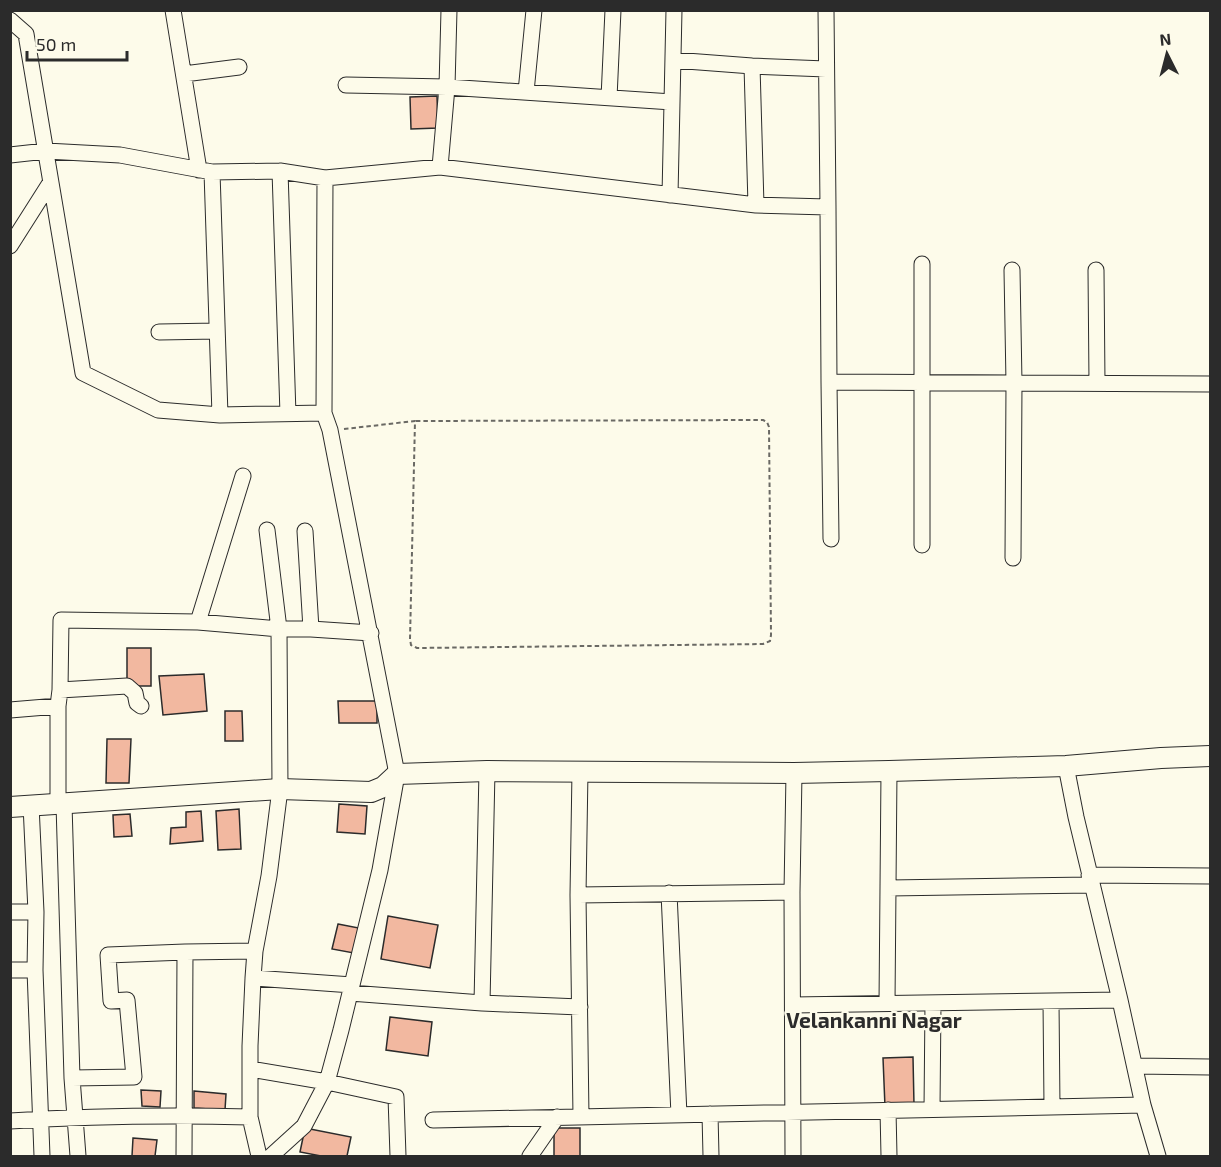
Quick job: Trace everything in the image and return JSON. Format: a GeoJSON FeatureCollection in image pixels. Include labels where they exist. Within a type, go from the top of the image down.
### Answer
{"type":"FeatureCollection","features":[{"type":"Feature","properties":{"kind":"main road"},"geometry":{"type":"LineString","coordinates":[[10,807],[280,789],[370,792],[383,787],[397,774],[487,771],[889,771],[1066,766],[1210,756]]}},
{"type":"Feature","properties":{"kind":"street"},"geometry":{"type":"LineString","coordinates":[[173,10],[205,171],[217,331],[220,415]]}},
{"type":"Feature","properties":{"kind":"street"},"geometry":{"type":"LineString","coordinates":[[440,168],[447,87],[449,10]]}},
{"type":"Feature","properties":{"kind":"street"},"geometry":{"type":"LineString","coordinates":[[526,92],[534,10]]}},
{"type":"Feature","properties":{"kind":"street"},"geometry":{"type":"LineString","coordinates":[[609,98],[613,10]]}},
{"type":"Feature","properties":{"kind":"street"},"geometry":{"type":"LineString","coordinates":[[670,195],[674,10]]}},
{"type":"Feature","properties":{"kind":"street"},"geometry":{"type":"LineString","coordinates":[[826,10],[831,539]]}},
{"type":"Feature","properties":{"kind":"street"},"geometry":{"type":"LineString","coordinates":[[10,20],[26,34],[83,373],[158,410],[220,415],[324,413]]}},
{"type":"Feature","properties":{"kind":"street"},"geometry":{"type":"LineString","coordinates":[[673,60],[826,69]]}},
{"type":"Feature","properties":{"kind":"street"},"geometry":{"type":"LineString","coordinates":[[752,66],[756,205]]}},
{"type":"Feature","properties":{"kind":"street"},"geometry":{"type":"LineString","coordinates":[[184,74],[239,67]]}},
{"type":"Feature","properties":{"kind":"street"},"geometry":{"type":"LineString","coordinates":[[346,85],[447,87],[672,102]]}},
{"type":"Feature","properties":{"kind":"street"},"geometry":{"type":"LineString","coordinates":[[10,155],[46,151],[120,155],[205,171],[280,171],[325,178],[440,168],[756,205],[828,207]]}},
{"type":"Feature","properties":{"kind":"street"},"geometry":{"type":"LineString","coordinates":[[280,171],[288,414]]}},
{"type":"Feature","properties":{"kind":"street"},"geometry":{"type":"LineString","coordinates":[[271,1156],[304,1126],[327,1082],[380,870],[397,774],[330,430],[324,413],[325,178]]}},
{"type":"Feature","properties":{"kind":"street"},"geometry":{"type":"LineString","coordinates":[[10,246],[50,183]]}},
{"type":"Feature","properties":{"kind":"street"},"geometry":{"type":"LineString","coordinates":[[922,264],[922,545]]}},
{"type":"Feature","properties":{"kind":"street"},"geometry":{"type":"LineString","coordinates":[[1012,270],[1013,558]]}},
{"type":"Feature","properties":{"kind":"street"},"geometry":{"type":"LineString","coordinates":[[1096,270],[1097,383]]}},
{"type":"Feature","properties":{"kind":"street"},"geometry":{"type":"LineString","coordinates":[[159,332],[217,331]]}},
{"type":"Feature","properties":{"kind":"street"},"geometry":{"type":"LineString","coordinates":[[829,382],[1210,384]]}},
{"type":"Feature","properties":{"kind":"street"},"geometry":{"type":"LineString","coordinates":[[198,622],[243,476]]}},
{"type":"Feature","properties":{"kind":"street"},"geometry":{"type":"LineString","coordinates":[[259,1156],[250,1117],[253,978],[255,951],[269,876],[280,789],[279,629],[267,530]]}},
{"type":"Feature","properties":{"kind":"street"},"geometry":{"type":"LineString","coordinates":[[305,531],[311,629]]}},
{"type":"Feature","properties":{"kind":"street"},"geometry":{"type":"LineString","coordinates":[[78,1156],[72,1077],[61,804],[58,706],[61,620],[198,622],[279,629],[371,633]]}},
{"type":"Feature","properties":{"kind":"street"},"geometry":{"type":"LineString","coordinates":[[60,690],[127,686],[135,693],[137,703],[141,706]]}},
{"type":"Feature","properties":{"kind":"street"},"geometry":{"type":"LineString","coordinates":[[10,710],[58,706]]}},
{"type":"Feature","properties":{"kind":"street"},"geometry":{"type":"LineString","coordinates":[[1066,766],[1143,1105],[1158,1156]]}},
{"type":"Feature","properties":{"kind":"street"},"geometry":{"type":"LineString","coordinates":[[482,1003],[487,771]]}},
{"type":"Feature","properties":{"kind":"street"},"geometry":{"type":"LineString","coordinates":[[580,771],[578,895],[581,1117]]}},
{"type":"Feature","properties":{"kind":"street"},"geometry":{"type":"LineString","coordinates":[[887,1004],[889,771]]}},
{"type":"Feature","properties":{"kind":"street"},"geometry":{"type":"LineString","coordinates":[[793,1156],[794,772]]}},
{"type":"Feature","properties":{"kind":"street"},"geometry":{"type":"LineString","coordinates":[[31,805],[42,1156]]}},
{"type":"Feature","properties":{"kind":"street"},"geometry":{"type":"LineString","coordinates":[[889,888],[1210,876]]}},
{"type":"Feature","properties":{"kind":"street"},"geometry":{"type":"LineString","coordinates":[[578,895],[792,892]]}},
{"type":"Feature","properties":{"kind":"street"},"geometry":{"type":"LineString","coordinates":[[669,893],[679,1115]]}},
{"type":"Feature","properties":{"kind":"street"},"geometry":{"type":"LineString","coordinates":[[10,912],[36,912]]}},
{"type":"Feature","properties":{"kind":"street"},"geometry":{"type":"LineString","coordinates":[[72,1077],[134,1077],[127,1000],[111,1001],[108,955],[255,951]]}},
{"type":"Feature","properties":{"kind":"street"},"geometry":{"type":"LineString","coordinates":[[184,1156],[185,952]]}},
{"type":"Feature","properties":{"kind":"street"},"geometry":{"type":"LineString","coordinates":[[10,970],[35,970]]}},
{"type":"Feature","properties":{"kind":"street"},"geometry":{"type":"LineString","coordinates":[[253,978],[482,1003],[580,1007]]}},
{"type":"Feature","properties":{"kind":"street"},"geometry":{"type":"LineString","coordinates":[[793,1005],[1120,1000]]}},
{"type":"Feature","properties":{"kind":"street"},"geometry":{"type":"LineString","coordinates":[[1051,1001],[1052,1107]]}},
{"type":"Feature","properties":{"kind":"street"},"geometry":{"type":"LineString","coordinates":[[932,1109],[933,1003]]}},
{"type":"Feature","properties":{"kind":"street"},"geometry":{"type":"LineString","coordinates":[[1135,1066],[1210,1067]]}},
{"type":"Feature","properties":{"kind":"street"},"geometry":{"type":"LineString","coordinates":[[250,1069],[396,1097],[398,1156]]}},
{"type":"Feature","properties":{"kind":"street"},"geometry":{"type":"LineString","coordinates":[[433,1120],[1143,1105]]}},
{"type":"Feature","properties":{"kind":"street"},"geometry":{"type":"LineString","coordinates":[[888,1110],[889,1156]]}},
{"type":"Feature","properties":{"kind":"street"},"geometry":{"type":"LineString","coordinates":[[710,1114],[711,1156]]}},
{"type":"Feature","properties":{"kind":"street"},"geometry":{"type":"LineString","coordinates":[[10,1121],[185,1115],[250,1117]]}},
{"type":"Feature","properties":{"kind":"street"},"geometry":{"type":"LineString","coordinates":[[530,1156],[557,1117]]}},
{"type":"Feature","properties":{"kind":"path"},"geometry":{"type":"LineString","coordinates":[[330,430],[415,421],[763,420],[769,427],[770,450],[770,641],[763,644],[417,648],[411,645],[415,421]]}},
{"type":"Feature","properties":{"kind":"building"},"geometry":{"type":"Polygon","coordinates":[[[437,96],[438,128],[411,129],[410,97],[437,96]]]}},
{"type":"Feature","properties":{"kind":"building"},"geometry":{"type":"Polygon","coordinates":[[[127,648],[151,648],[151,686],[127,686],[127,648]]]}},
{"type":"Feature","properties":{"kind":"building"},"geometry":{"type":"Polygon","coordinates":[[[204,674],[207,711],[163,715],[159,676],[204,674]]]}},
{"type":"Feature","properties":{"kind":"building"},"geometry":{"type":"Polygon","coordinates":[[[338,701],[377,701],[377,723],[339,723],[338,701]]]}},
{"type":"Feature","properties":{"kind":"building"},"geometry":{"type":"Polygon","coordinates":[[[225,711],[242,711],[243,741],[225,741],[225,711]]]}},
{"type":"Feature","properties":{"kind":"building"},"geometry":{"type":"Polygon","coordinates":[[[107,739],[131,739],[129,783],[106,783],[107,739]]]}},
{"type":"Feature","properties":{"kind":"building"},"geometry":{"type":"Polygon","coordinates":[[[339,804],[367,806],[365,834],[337,832],[339,804]]]}},
{"type":"Feature","properties":{"kind":"building"},"geometry":{"type":"Polygon","coordinates":[[[239,809],[241,849],[218,850],[216,811],[239,809]]]}},
{"type":"Feature","properties":{"kind":"building"},"geometry":{"type":"Polygon","coordinates":[[[201,811],[203,841],[170,844],[171,828],[186,827],[186,812],[201,811]]]}},
{"type":"Feature","properties":{"kind":"building"},"geometry":{"type":"Polygon","coordinates":[[[130,814],[132,836],[114,837],[113,815],[130,814]]]}},
{"type":"Feature","properties":{"kind":"building"},"geometry":{"type":"Polygon","coordinates":[[[388,916],[438,925],[430,968],[381,959],[388,916]]]}},
{"type":"Feature","properties":{"kind":"building"},"geometry":{"type":"Polygon","coordinates":[[[338,924],[364,929],[359,954],[332,949],[338,924]]]}},
{"type":"Feature","properties":{"kind":"building"},"geometry":{"type":"Polygon","coordinates":[[[390,1017],[432,1022],[428,1056],[386,1050],[390,1017]]]}},
{"type":"Feature","properties":{"kind":"building"},"geometry":{"type":"Polygon","coordinates":[[[913,1057],[914,1105],[885,1107],[883,1058],[913,1057]]]}},
{"type":"Feature","properties":{"kind":"building"},"geometry":{"type":"Polygon","coordinates":[[[141,1090],[161,1091],[160,1107],[142,1106],[141,1090]]]}},
{"type":"Feature","properties":{"kind":"building"},"geometry":{"type":"Polygon","coordinates":[[[194,1091],[226,1094],[225,1110],[194,1108],[194,1091]]]}},
{"type":"Feature","properties":{"kind":"building"},"geometry":{"type":"Polygon","coordinates":[[[305,1128],[351,1137],[347,1156],[321,1156],[300,1152],[305,1128]]]}},
{"type":"Feature","properties":{"kind":"building"},"geometry":{"type":"Polygon","coordinates":[[[554,1128],[580,1128],[580,1156],[554,1156],[554,1128]]]}},
{"type":"Feature","properties":{"kind":"building"},"geometry":{"type":"Polygon","coordinates":[[[133,1138],[157,1140],[155,1156],[132,1156],[133,1138]]]}},
{"type":"Feature","properties":{"kind":"district","name":"Velankanni Nagar"},"geometry":{"type":"Point","coordinates":[874,1021]}}]}
